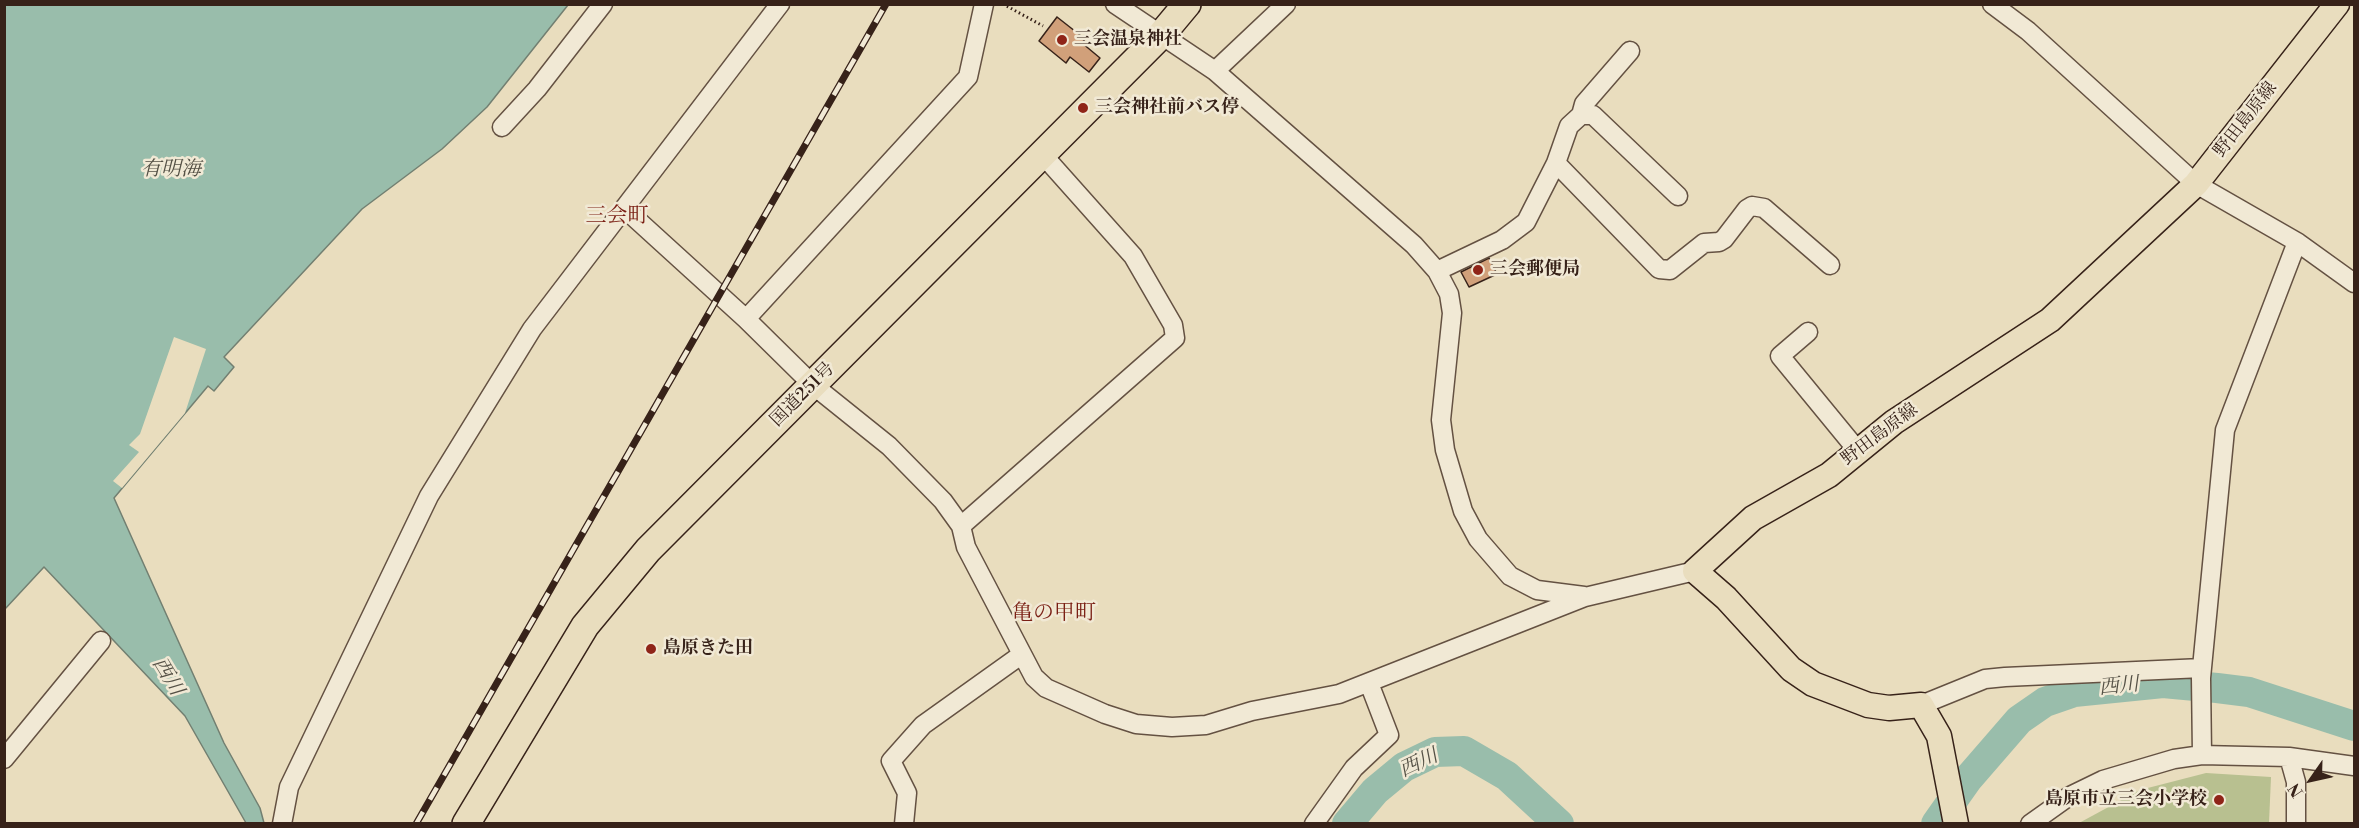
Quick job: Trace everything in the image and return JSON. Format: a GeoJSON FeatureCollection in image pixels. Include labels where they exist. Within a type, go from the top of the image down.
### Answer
{"type":"FeatureCollection","features":[{"type":"Feature","properties":{"kind":"highway","name":"国道251号"},"geometry":{"type":"LineString","coordinates":[[466,824],[585,626],[648,550],[1043,155],[1162,34],[1186,4]]}},
{"type":"Feature","properties":{"kind":"main road","name":"野田島原線"},"geometry":{"type":"LineString","coordinates":[[1695,572],[1753,518],[1829,475],[1894,422],[2050,320],[2196,184],[2336,5]]}},
{"type":"Feature","properties":{"kind":"main road"},"geometry":{"type":"LineString","coordinates":[[1695,572],[1726,598],[1791,669],[1813,684],[1868,705],[1889,708],[1921,705],[1939,736],[1956,823]]}},
{"type":"Feature","properties":{"kind":"street"},"geometry":{"type":"LineString","coordinates":[[502,127],[537,89],[603,4]]}},
{"type":"Feature","properties":{"kind":"street"},"geometry":{"type":"LineString","coordinates":[[282,824],[289,787],[429,496],[532,330],[780,4]]}},
{"type":"Feature","properties":{"kind":"street"},"geometry":{"type":"LineString","coordinates":[[746,319],[968,77],[984,4]]}},
{"type":"Feature","properties":{"kind":"street"},"geometry":{"type":"LineString","coordinates":[[1115,4],[1215,71],[1414,245],[1437,270],[1449,294],[1452,313],[1452,334],[1442,397],[1442,430],[1445,450],[1464,511],[1478,539],[1510,576],[1537,590],[1586,597]]}},
{"type":"Feature","properties":{"kind":"street"},"geometry":{"type":"LineString","coordinates":[[1215,71],[1286,4]]}},
{"type":"Feature","properties":{"kind":"street"},"geometry":{"type":"LineString","coordinates":[[1992,4],[2028,31],[2196,184],[2297,242],[2355,283]]}},
{"type":"Feature","properties":{"kind":"street"},"geometry":{"type":"LineString","coordinates":[[1437,270],[1502,240],[1526,222],[1534,211],[1556,163],[1569,126],[1581,115],[1584,104],[1630,51]]}},
{"type":"Feature","properties":{"kind":"street"},"geometry":{"type":"LineString","coordinates":[[1581,115],[1593,115],[1678,196]]}},
{"type":"Feature","properties":{"kind":"street"},"geometry":{"type":"LineString","coordinates":[[961,526],[1175,338],[1173,325],[1133,256],[1043,155]]}},
{"type":"Feature","properties":{"kind":"street"},"geometry":{"type":"LineString","coordinates":[[1556,163],[1659,269],[1670,270],[1704,243],[1719,242],[1752,206],[1764,208],[1830,265]]}},
{"type":"Feature","properties":{"kind":"street"},"geometry":{"type":"LineString","coordinates":[[624,208],[746,319],[813,385],[890,446],[943,501],[961,526],[966,547],[1034,677],[1046,687],[1105,714],[1136,724],[1172,727],[1206,725],[1252,711],[1339,694],[1465,642],[1586,597],[1695,572]]}},
{"type":"Feature","properties":{"kind":"street"},"geometry":{"type":"LineString","coordinates":[[2202,755],[2202,673],[2225,430],[2297,242]]}},
{"type":"Feature","properties":{"kind":"street"},"geometry":{"type":"LineString","coordinates":[[1808,332],[1780,356],[1858,451]]}},
{"type":"Feature","properties":{"kind":"street"},"geometry":{"type":"LineString","coordinates":[[4,759],[101,641]]}},
{"type":"Feature","properties":{"kind":"street"},"geometry":{"type":"LineString","coordinates":[[904,824],[908,793],[891,761],[923,725],[1021,655]]}},
{"type":"Feature","properties":{"kind":"street"},"geometry":{"type":"LineString","coordinates":[[1921,705],[1985,679],[2005,676],[2202,673]]}},
{"type":"Feature","properties":{"kind":"street"},"geometry":{"type":"LineString","coordinates":[[1314,824],[1354,768],[1389,735],[1369,683]]}},
{"type":"Feature","properties":{"kind":"street"},"geometry":{"type":"LineString","coordinates":[[2030,824],[2068,797],[2103,780],[2149,765],[2202,755],[2289,758],[2355,766]]}},
{"type":"Feature","properties":{"kind":"street"},"geometry":{"type":"LineString","coordinates":[[2289,758],[2296,782],[2295,824]]}},
{"type":"Feature","properties":{"kind":"path"},"geometry":{"type":"LineString","coordinates":[[1003,4],[1043,26]]}},
{"type":"Feature","properties":{"kind":"shaded area"},"geometry":{"type":"Polygon","coordinates":[[[2206,773],[2271,777],[2269,823],[2079,823],[2140,790],[2206,773]]]}},
{"type":"Feature","properties":{"kind":"water","name":"有明海"},"geometry":{"type":"Polygon","coordinates":[[[5,5],[568,5],[487,107],[442,149],[362,209],[224,357],[234,367],[214,391],[208,386],[114,498],[224,743],[260,808],[264,823],[246,823],[185,716],[44,567],[5,609],[5,5]]]}},
{"type":"Feature","properties":{"kind":"pier"},"geometry":{"type":"Polygon","coordinates":[[[174,337],[206,349],[185,413],[122,488],[113,481],[139,452],[129,445],[140,434],[174,337]]]}},
{"type":"Feature","properties":{"kind":"building","name":"三会温泉神社"},"geometry":{"type":"Polygon","coordinates":[[[1057,17],[1085,39],[1082,43],[1100,58],[1089,72],[1070,57],[1066,63],[1039,41],[1057,17]]]}},
{"type":"Feature","properties":{"kind":"building","name":"三会郵便局"},"geometry":{"type":"Polygon","coordinates":[[[1489,258],[1497,274],[1469,287],[1461,272],[1489,258]]]}},
{"type":"Feature","properties":{"kind":"waterway","name":"西川"},"geometry":{"type":"LineString","coordinates":[[1936,824],[1967,780],[2019,720],[2045,702],[2074,692],[2163,683],[2217,688],[2249,692],[2354,726]]}},
{"type":"Feature","properties":{"kind":"waterway","name":"西川"},"geometry":{"type":"LineString","coordinates":[[1347,824],[1375,791],[1404,767],[1435,752],[1464,751],[1507,776],[1559,824]]}},
{"type":"Feature","properties":{"kind":"railway"},"geometry":{"type":"LineString","coordinates":[[416,824],[886,4]]}},
{"type":"Feature","properties":{"kind":"place","name":"三会温泉神社"},"geometry":{"type":"Point","coordinates":[1062,40]}},
{"type":"Feature","properties":{"kind":"place","name":"三会神社前バス停"},"geometry":{"type":"Point","coordinates":[1083,108]}},
{"type":"Feature","properties":{"kind":"place","name":"三会郵便局"},"geometry":{"type":"Point","coordinates":[1478,270]}},
{"type":"Feature","properties":{"kind":"place","name":"島原きた田"},"geometry":{"type":"Point","coordinates":[651,649]}},
{"type":"Feature","properties":{"kind":"place","name":"島原市立三会小学校"},"geometry":{"type":"Point","coordinates":[2219,800]}},
{"type":"Feature","properties":{"kind":"district","name":"三会町"},"geometry":{"type":"Point","coordinates":[617,217]}},
{"type":"Feature","properties":{"kind":"district","name":"亀の甲町"},"geometry":{"type":"Point","coordinates":[1054,614]}}]}
